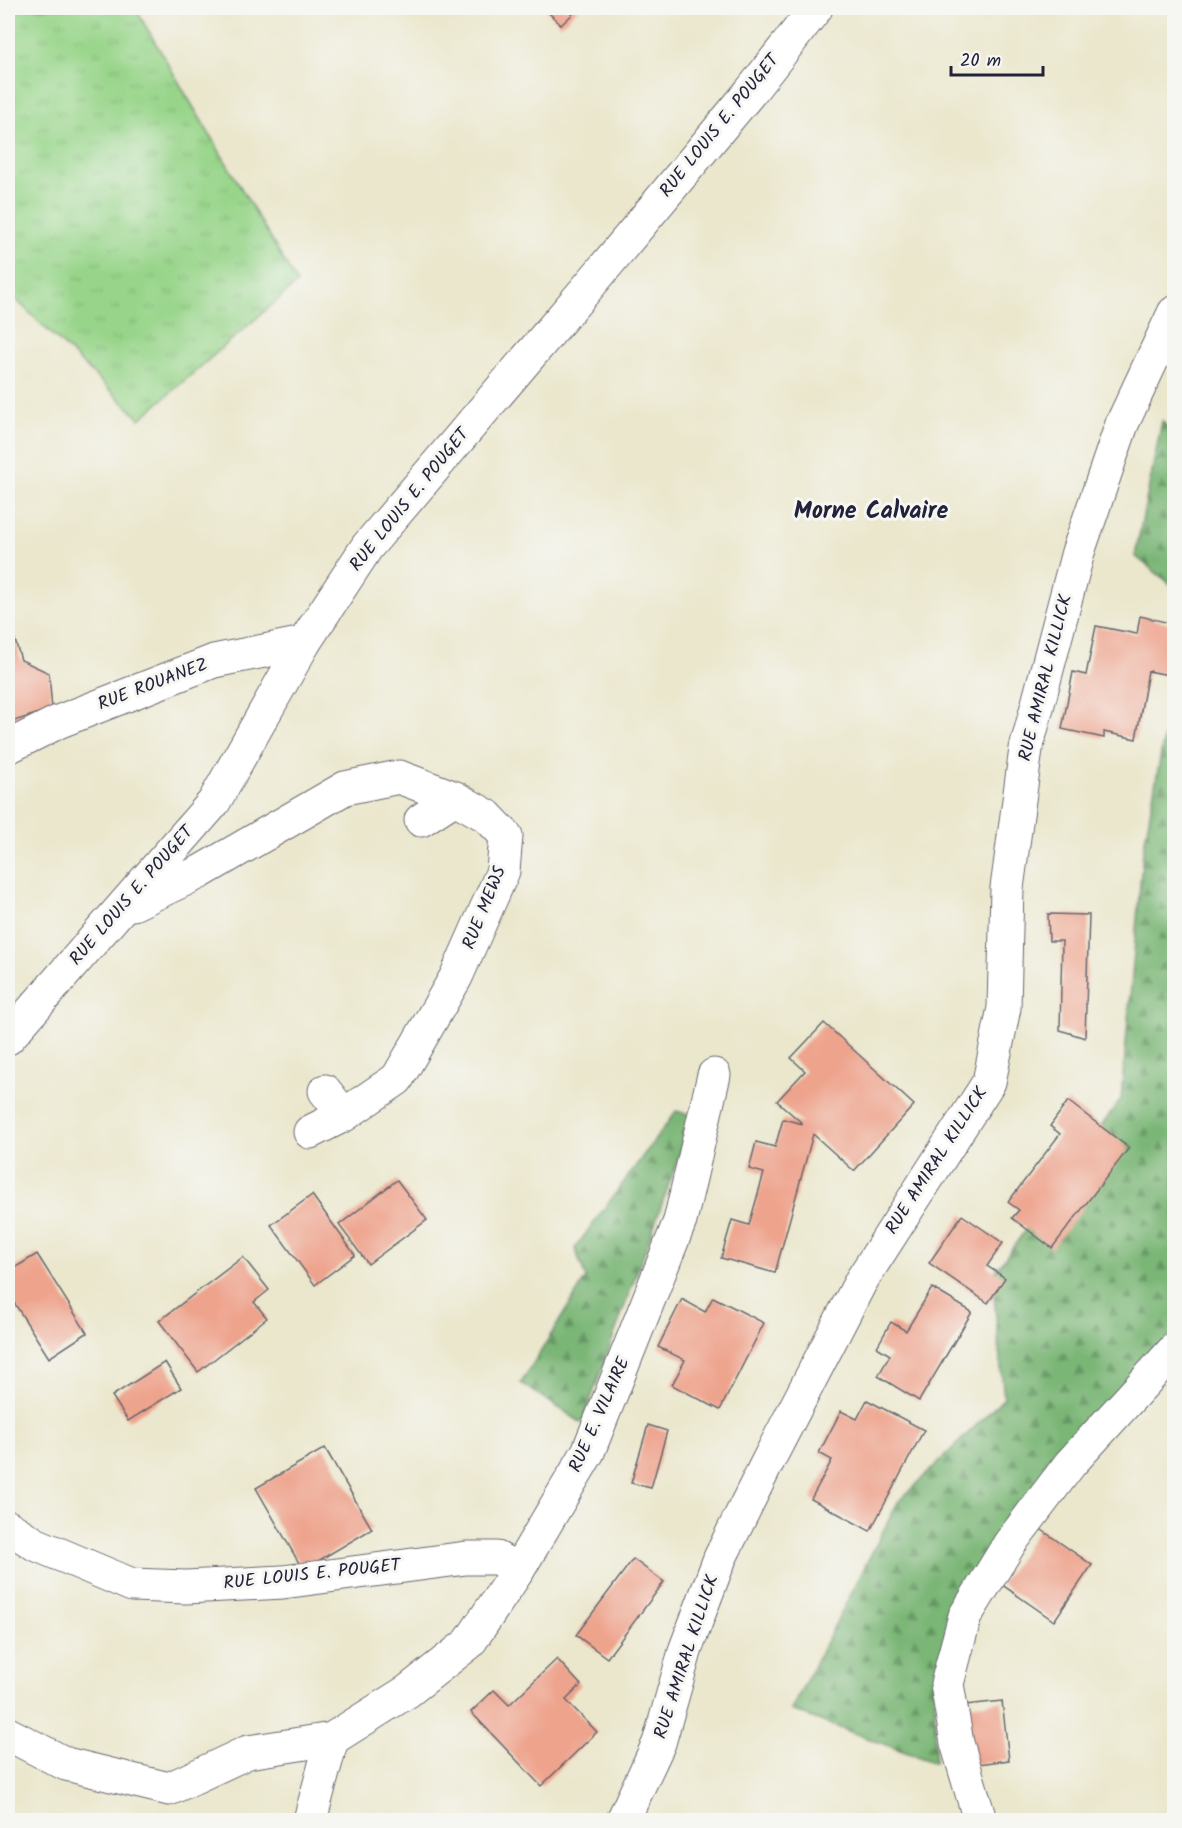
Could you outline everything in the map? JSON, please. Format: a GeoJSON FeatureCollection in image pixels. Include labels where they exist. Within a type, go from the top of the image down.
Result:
{"type":"FeatureCollection","features":[{"type":"Feature","properties":{"kind":"street","name":"RUE LOUIS E. POUGET"},"geometry":{"type":"LineString","coordinates":[[8,1038],[214,802],[304,643],[367,547],[669,190],[816,8]]}},
{"type":"Feature","properties":{"kind":"street","name":"RUE AMIRAL KILLICK"},"geometry":{"type":"LineString","coordinates":[[623,1821],[659,1743],[686,1648],[720,1558],[861,1281],[988,1082],[1004,1008],[1007,888],[1026,749],[1078,552],[1122,424],[1174,314]]}},
{"type":"Feature","properties":{"kind":"street","name":"RUE ROUANEZ"},"geometry":{"type":"LineString","coordinates":[[8,747],[58,722],[214,661],[304,643]]}},
{"type":"Feature","properties":{"kind":"street","name":"RUE MEWS"},"geometry":{"type":"LineString","coordinates":[[120,910],[200,872],[345,788],[399,777],[455,798],[487,816],[506,836],[503,871],[456,977],[398,1078],[335,1103],[310,1132]]}},
{"type":"Feature","properties":{"kind":"street"},"geometry":{"type":"LineString","coordinates":[[421,819],[455,798]]}},
{"type":"Feature","properties":{"kind":"street","name":"RUE E. VILAIRE"},"geometry":{"type":"LineString","coordinates":[[332,1739],[408,1691],[469,1643],[518,1570],[588,1452],[680,1221],[714,1075]]}},
{"type":"Feature","properties":{"kind":"street"},"geometry":{"type":"LineString","coordinates":[[980,1821],[957,1743],[947,1684],[965,1616],[1011,1543],[1070,1464],[1174,1350]]}},
{"type":"Feature","properties":{"kind":"street","name":"RUE LOUIS E. POUGET"},"geometry":{"type":"LineString","coordinates":[[8,1527],[34,1544],[132,1585],[186,1587],[283,1582],[466,1558],[497,1558],[518,1570]]}},
{"type":"Feature","properties":{"kind":"street"},"geometry":{"type":"LineString","coordinates":[[8,1734],[66,1764],[169,1789],[248,1752],[332,1739],[310,1821]]}},
{"type":"Feature","properties":{"kind":"green space"},"geometry":{"type":"Polygon","coordinates":[[[8,8],[135,8],[297,283],[140,419],[8,292],[8,8]]]}},
{"type":"Feature","properties":{"kind":"green space"},"geometry":{"type":"Polygon","coordinates":[[[1162,421],[1174,434],[1174,587],[1135,556],[1162,421]]]}},
{"type":"Feature","properties":{"kind":"green space"},"geometry":{"type":"Polygon","coordinates":[[[1174,683],[1174,1332],[1152,1354],[1003,1530],[935,1693],[935,1763],[791,1710],[898,1502],[1004,1398],[992,1276],[1121,1099],[1143,851],[1174,683]]]}},
{"type":"Feature","properties":{"kind":"green space"},"geometry":{"type":"Polygon","coordinates":[[[676,1111],[694,1116],[582,1423],[521,1383],[586,1278],[575,1248],[676,1111]]]}},
{"type":"Feature","properties":{"kind":"building"},"geometry":{"type":"Polygon","coordinates":[[[544,8],[579,8],[561,25],[544,8]]]}},
{"type":"Feature","properties":{"kind":"building"},"geometry":{"type":"Polygon","coordinates":[[[1140,616],[1174,624],[1174,642],[1169,675],[1148,671],[1136,739],[1104,732],[1104,738],[1062,729],[1073,672],[1086,675],[1096,626],[1137,634],[1140,616]]]}},
{"type":"Feature","properties":{"kind":"building"},"geometry":{"type":"Polygon","coordinates":[[[8,617],[21,660],[49,673],[52,709],[8,723],[8,617]]]}},
{"type":"Feature","properties":{"kind":"building"},"geometry":{"type":"Polygon","coordinates":[[[1048,914],[1089,915],[1085,1038],[1060,1030],[1062,941],[1049,941],[1048,914]]]}},
{"type":"Feature","properties":{"kind":"building"},"geometry":{"type":"Polygon","coordinates":[[[824,1023],[914,1105],[854,1171],[813,1134],[775,1273],[721,1258],[732,1220],[749,1225],[764,1173],[749,1169],[756,1142],[775,1147],[783,1119],[803,1124],[777,1101],[805,1071],[791,1058],[824,1023]]]}},
{"type":"Feature","properties":{"kind":"building"},"geometry":{"type":"Polygon","coordinates":[[[1068,1101],[1129,1148],[1052,1248],[1012,1218],[1019,1210],[1008,1202],[1060,1134],[1050,1126],[1068,1101]]]}},
{"type":"Feature","properties":{"kind":"building"},"geometry":{"type":"Polygon","coordinates":[[[397,1180],[427,1220],[368,1264],[339,1225],[397,1180]]]}},
{"type":"Feature","properties":{"kind":"building"},"geometry":{"type":"Polygon","coordinates":[[[312,1195],[355,1255],[315,1285],[271,1225],[312,1195]]]}},
{"type":"Feature","properties":{"kind":"building"},"geometry":{"type":"Polygon","coordinates":[[[962,1215],[1003,1243],[987,1266],[1005,1278],[988,1303],[929,1263],[962,1215]]]}},
{"type":"Feature","properties":{"kind":"building"},"geometry":{"type":"Polygon","coordinates":[[[37,1254],[87,1333],[49,1358],[8,1293],[8,1272],[37,1254]]]}},
{"type":"Feature","properties":{"kind":"building"},"geometry":{"type":"Polygon","coordinates":[[[243,1257],[269,1290],[254,1302],[267,1318],[198,1372],[159,1321],[243,1257]]]}},
{"type":"Feature","properties":{"kind":"building"},"geometry":{"type":"Polygon","coordinates":[[[932,1288],[972,1312],[919,1401],[878,1376],[890,1355],[877,1347],[891,1322],[906,1331],[932,1288]]]}},
{"type":"Feature","properties":{"kind":"building"},"geometry":{"type":"Polygon","coordinates":[[[713,1297],[764,1323],[720,1410],[672,1385],[685,1360],[658,1347],[682,1299],[705,1312],[713,1297]]]}},
{"type":"Feature","properties":{"kind":"building"},"geometry":{"type":"Polygon","coordinates":[[[165,1362],[181,1388],[128,1421],[112,1396],[165,1362]]]}},
{"type":"Feature","properties":{"kind":"building"},"geometry":{"type":"Polygon","coordinates":[[[867,1400],[924,1430],[870,1531],[811,1499],[832,1460],[819,1453],[841,1411],[857,1419],[867,1400]]]}},
{"type":"Feature","properties":{"kind":"building"},"geometry":{"type":"Polygon","coordinates":[[[648,1425],[667,1431],[651,1488],[631,1483],[648,1425]]]}},
{"type":"Feature","properties":{"kind":"building"},"geometry":{"type":"Polygon","coordinates":[[[325,1448],[372,1529],[303,1570],[256,1488],[325,1448]]]}},
{"type":"Feature","properties":{"kind":"building"},"geometry":{"type":"Polygon","coordinates":[[[1039,1528],[1092,1565],[1054,1621],[1001,1584],[1039,1528]]]}},
{"type":"Feature","properties":{"kind":"building"},"geometry":{"type":"Polygon","coordinates":[[[633,1559],[664,1582],[607,1658],[576,1635],[633,1559]]]}},
{"type":"Feature","properties":{"kind":"building"},"geometry":{"type":"Polygon","coordinates":[[[557,1659],[581,1685],[566,1700],[597,1732],[541,1786],[471,1712],[494,1690],[509,1705],[557,1659]]]}},
{"type":"Feature","properties":{"kind":"building"},"geometry":{"type":"Polygon","coordinates":[[[1002,1701],[1009,1760],[971,1765],[956,1706],[1002,1701]]]}},
{"type":"Feature","properties":{"kind":"district","name":"Morne Calvaire"},"geometry":{"type":"Point","coordinates":[871,511]}}]}
